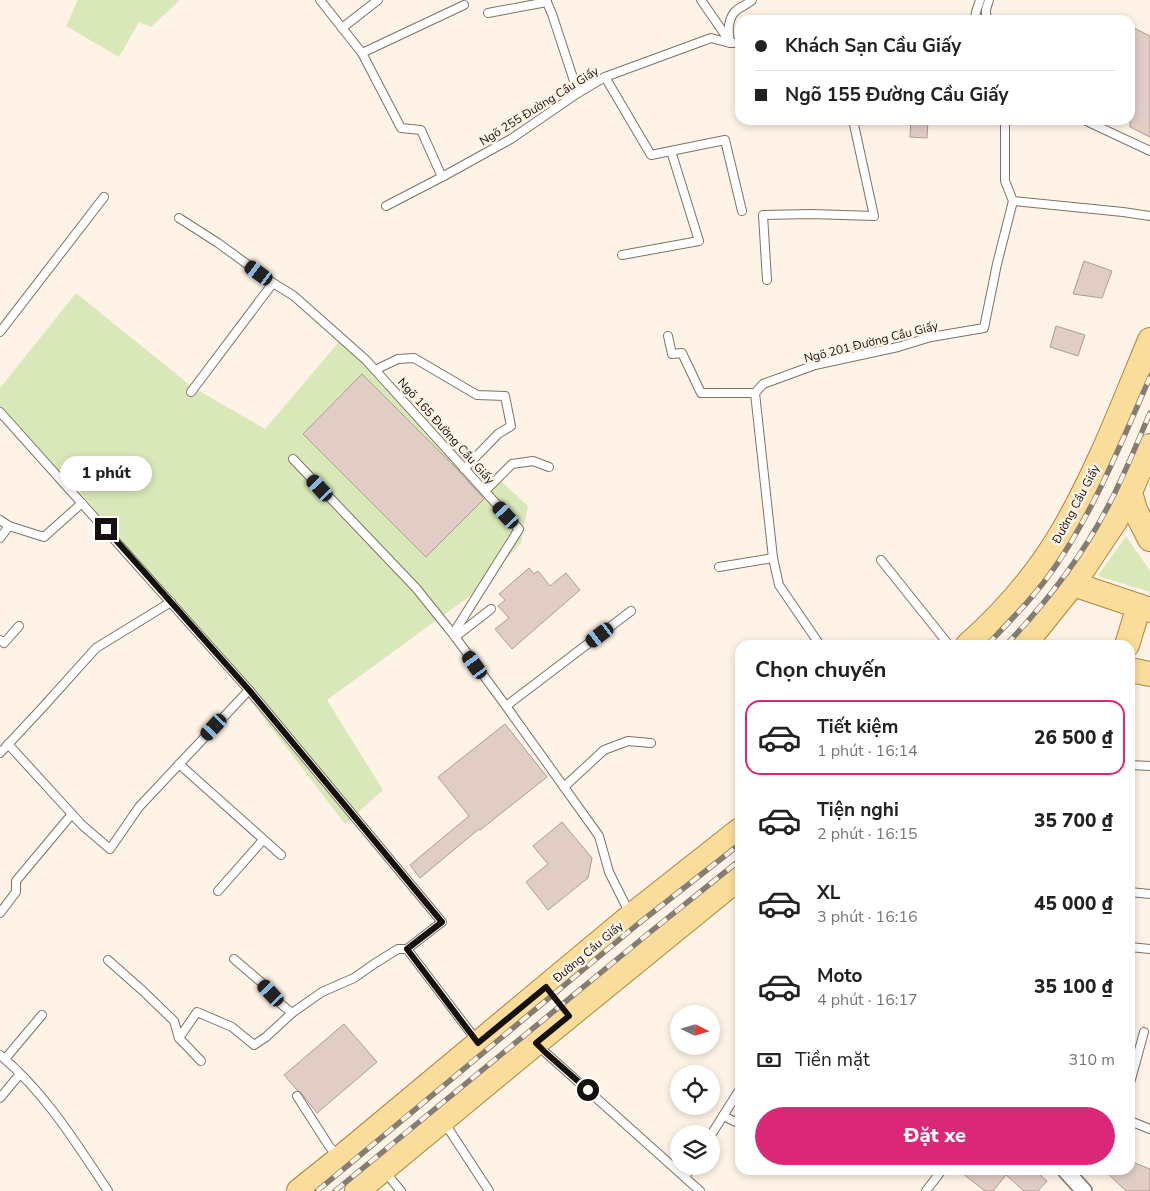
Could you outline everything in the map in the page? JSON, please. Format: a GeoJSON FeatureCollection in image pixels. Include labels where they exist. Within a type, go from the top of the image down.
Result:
{"type":"FeatureCollection","features":[{"type":"Feature","properties":{"kind":"main road","name":"Đường Cầu Giấy"},"geometry":{"type":"LineString","coordinates":[[974,640],[989,626],[1040,567],[1063,532],[1094,472],[1150,340]]}},
{"type":"Feature","properties":{"kind":"main road"},"geometry":{"type":"LineString","coordinates":[[1033,640],[1115,521],[1148,454]]}},
{"type":"Feature","properties":{"kind":"main road"},"geometry":{"type":"LineString","coordinates":[[1130,492],[1135,510],[1150,539]]}},
{"type":"Feature","properties":{"kind":"main road"},"geometry":{"type":"LineString","coordinates":[[1073,584],[1145,608],[1129,640]]}},
{"type":"Feature","properties":{"kind":"main road","name":"Đường Cầu Giấy"},"geometry":{"type":"LineString","coordinates":[[299,1191],[632,916],[735,834]]}},
{"type":"Feature","properties":{"kind":"main road"},"geometry":{"type":"LineString","coordinates":[[358,1191],[442,1120],[735,881]]}},
{"type":"Feature","properties":{"kind":"main road"},"geometry":{"type":"LineString","coordinates":[[546,987],[569,1016]]}},
{"type":"Feature","properties":{"kind":"street"},"geometry":{"type":"LineString","coordinates":[[1070,1175],[1084,1191]]}},
{"type":"Feature","properties":{"kind":"lane"},"geometry":{"type":"LineString","coordinates":[[320,0],[362,53],[401,128],[421,130],[442,177]]}},
{"type":"Feature","properties":{"kind":"lane"},"geometry":{"type":"LineString","coordinates":[[342,28],[378,0]]}},
{"type":"Feature","properties":{"kind":"lane"},"geometry":{"type":"LineString","coordinates":[[701,0],[730,43]]}},
{"type":"Feature","properties":{"kind":"lane"},"geometry":{"type":"LineString","coordinates":[[730,43],[728,32],[732,16],[737,10],[752,0]]}},
{"type":"Feature","properties":{"kind":"lane"},"geometry":{"type":"LineString","coordinates":[[976,15],[980,0]]}},
{"type":"Feature","properties":{"kind":"lane"},"geometry":{"type":"LineString","coordinates":[[986,15],[985,11],[989,0]]}},
{"type":"Feature","properties":{"kind":"lane"},"geometry":{"type":"LineString","coordinates":[[488,13],[546,1],[578,92]]}},
{"type":"Feature","properties":{"kind":"lane"},"geometry":{"type":"LineString","coordinates":[[362,53],[464,5]]}},
{"type":"Feature","properties":{"kind":"lane","name":"Ngõ 255 Đường Cầu Giấy"},"geometry":{"type":"LineString","coordinates":[[386,206],[511,139],[578,92],[605,77],[711,38],[735,43]]}},
{"type":"Feature","properties":{"kind":"lane"},"geometry":{"type":"LineString","coordinates":[[605,77],[651,155],[725,140],[742,211]]}},
{"type":"Feature","properties":{"kind":"lane"},"geometry":{"type":"LineString","coordinates":[[767,280],[763,215],[874,216],[853,125]]}},
{"type":"Feature","properties":{"kind":"lane"},"geometry":{"type":"LineString","coordinates":[[1005,125],[1005,182],[1013,201],[1150,216]]}},
{"type":"Feature","properties":{"kind":"lane"},"geometry":{"type":"LineString","coordinates":[[1095,125],[1150,151]]}},
{"type":"Feature","properties":{"kind":"lane"},"geometry":{"type":"LineString","coordinates":[[622,255],[700,241],[671,151]]}},
{"type":"Feature","properties":{"kind":"lane"},"geometry":{"type":"LineString","coordinates":[[0,332],[104,197]]}},
{"type":"Feature","properties":{"kind":"lane","name":"Ngõ 201 Đường Cầu Giấy"},"geometry":{"type":"LineString","coordinates":[[755,393],[763,384],[815,365],[931,338],[984,328],[997,264],[1013,201]]}},
{"type":"Feature","properties":{"kind":"lane","name":"Ngõ 165 Đường Cầu Giấy"},"geometry":{"type":"LineString","coordinates":[[178,218],[218,243],[294,296],[366,360],[520,529],[454,635]]}},
{"type":"Feature","properties":{"kind":"lane"},"geometry":{"type":"LineString","coordinates":[[191,392],[273,283]]}},
{"type":"Feature","properties":{"kind":"lane"},"geometry":{"type":"LineString","coordinates":[[668,336],[672,354],[682,353],[701,393],[755,393],[773,558],[780,585],[817,640]]}},
{"type":"Feature","properties":{"kind":"lane"},"geometry":{"type":"LineString","coordinates":[[375,370],[398,359],[414,358],[477,395],[505,396],[511,426],[498,434],[464,469]]}},
{"type":"Feature","properties":{"kind":"lane"},"geometry":{"type":"LineString","coordinates":[[0,412],[249,690],[442,922],[407,949],[398,949],[354,978],[322,992],[292,1013],[266,1037],[254,1045],[232,1027],[197,1012],[179,1038]]}},
{"type":"Feature","properties":{"kind":"lane"},"geometry":{"type":"LineString","coordinates":[[293,459],[416,588],[454,635],[599,836],[609,872],[632,916]]}},
{"type":"Feature","properties":{"kind":"lane"},"geometry":{"type":"LineString","coordinates":[[485,491],[512,464],[533,460],[549,467]]}},
{"type":"Feature","properties":{"kind":"lane"},"geometry":{"type":"LineString","coordinates":[[0,520],[9,526],[44,537],[82,503]]}},
{"type":"Feature","properties":{"kind":"lane"},"geometry":{"type":"LineString","coordinates":[[0,538],[9,526]]}},
{"type":"Feature","properties":{"kind":"lane"},"geometry":{"type":"LineString","coordinates":[[719,567],[773,558]]}},
{"type":"Feature","properties":{"kind":"lane"},"geometry":{"type":"LineString","coordinates":[[881,560],[945,640]]}},
{"type":"Feature","properties":{"kind":"lane"},"geometry":{"type":"LineString","coordinates":[[0,753],[96,648],[171,602]]}},
{"type":"Feature","properties":{"kind":"lane"},"geometry":{"type":"LineString","coordinates":[[454,635],[491,609]]}},
{"type":"Feature","properties":{"kind":"lane"},"geometry":{"type":"LineString","coordinates":[[506,706],[631,612]]}},
{"type":"Feature","properties":{"kind":"lane"},"geometry":{"type":"LineString","coordinates":[[0,640],[4,643],[20,626]]}},
{"type":"Feature","properties":{"kind":"lane"},"geometry":{"type":"LineString","coordinates":[[8,744],[82,825],[110,848],[140,807],[249,690]]}},
{"type":"Feature","properties":{"kind":"lane"},"geometry":{"type":"LineString","coordinates":[[564,787],[604,750],[628,741],[651,743]]}},
{"type":"Feature","properties":{"kind":"lane"},"geometry":{"type":"LineString","coordinates":[[179,764],[281,855]]}},
{"type":"Feature","properties":{"kind":"lane"},"geometry":{"type":"LineString","coordinates":[[1135,765],[1150,766]]}},
{"type":"Feature","properties":{"kind":"lane"},"geometry":{"type":"LineString","coordinates":[[0,913],[16,892],[16,881],[72,814]]}},
{"type":"Feature","properties":{"kind":"lane"},"geometry":{"type":"LineString","coordinates":[[218,891],[263,840]]}},
{"type":"Feature","properties":{"kind":"lane"},"geometry":{"type":"LineString","coordinates":[[1135,892],[1150,894]]}},
{"type":"Feature","properties":{"kind":"lane"},"geometry":{"type":"LineString","coordinates":[[1135,948],[1150,949]]}},
{"type":"Feature","properties":{"kind":"lane"},"geometry":{"type":"LineString","coordinates":[[407,949],[478,1043]]}},
{"type":"Feature","properties":{"kind":"lane"},"geometry":{"type":"LineString","coordinates":[[234,958],[292,1013]]}},
{"type":"Feature","properties":{"kind":"lane"},"geometry":{"type":"LineString","coordinates":[[108,960],[174,1021],[179,1038],[201,1061]]}},
{"type":"Feature","properties":{"kind":"lane"},"geometry":{"type":"LineString","coordinates":[[42,1015],[2,1057],[45,1101],[77,1144],[108,1191]]}},
{"type":"Feature","properties":{"kind":"lane"},"geometry":{"type":"LineString","coordinates":[[1135,1065],[1144,1032]]}},
{"type":"Feature","properties":{"kind":"lane"},"geometry":{"type":"LineString","coordinates":[[536,1043],[700,1191]]}},
{"type":"Feature","properties":{"kind":"lane"},"geometry":{"type":"LineString","coordinates":[[0,1098],[20,1074]]}},
{"type":"Feature","properties":{"kind":"lane"},"geometry":{"type":"LineString","coordinates":[[297,1096],[339,1158]]}},
{"type":"Feature","properties":{"kind":"lane"},"geometry":{"type":"LineString","coordinates":[[717,1125],[735,1097]]}},
{"type":"Feature","properties":{"kind":"lane"},"geometry":{"type":"LineString","coordinates":[[723,1116],[735,1122]]}},
{"type":"Feature","properties":{"kind":"lane"},"geometry":{"type":"LineString","coordinates":[[442,1120],[490,1191]]}},
{"type":"Feature","properties":{"kind":"lane"},"geometry":{"type":"LineString","coordinates":[[1135,1123],[1150,1129]]}},
{"type":"Feature","properties":{"kind":"lane"},"geometry":{"type":"LineString","coordinates":[[383,1170],[401,1191]]}},
{"type":"Feature","properties":{"kind":"lane"},"geometry":{"type":"LineString","coordinates":[[926,1191],[938,1175]]}},
{"type":"Feature","properties":{"kind":"green space"},"geometry":{"type":"Polygon","coordinates":[[[78,0],[180,0],[151,27],[139,22],[119,57],[66,26],[78,0]]]}},
{"type":"Feature","properties":{"kind":"green space"},"geometry":{"type":"Polygon","coordinates":[[[76,293],[191,386],[265,429],[343,337],[528,506],[521,543],[478,590],[327,700],[383,790],[345,824],[246,695],[77,488],[0,414],[0,388],[76,293]]]}},
{"type":"Feature","properties":{"kind":"green space"},"geometry":{"type":"Polygon","coordinates":[[[1126,536],[1150,571],[1150,592],[1098,576],[1126,536]]]}},
{"type":"Feature","properties":{"kind":"building"},"geometry":{"type":"Polygon","coordinates":[[[1135,28],[1150,36],[1150,137],[1130,127],[1130,125],[1135,125],[1135,28]]]}},
{"type":"Feature","properties":{"kind":"building"},"geometry":{"type":"Polygon","coordinates":[[[911,125],[928,125],[927,138],[910,137],[911,125]]]}},
{"type":"Feature","properties":{"kind":"building"},"geometry":{"type":"Polygon","coordinates":[[[1084,261],[1112,271],[1102,298],[1073,294],[1084,261]]]}},
{"type":"Feature","properties":{"kind":"building"},"geometry":{"type":"Polygon","coordinates":[[[1056,326],[1085,335],[1078,356],[1050,347],[1056,326]]]}},
{"type":"Feature","properties":{"kind":"building"},"geometry":{"type":"Polygon","coordinates":[[[362,374],[456,468],[484,499],[426,557],[303,434],[362,374]]]}},
{"type":"Feature","properties":{"kind":"building"},"geometry":{"type":"Polygon","coordinates":[[[529,568],[534,574],[538,571],[550,586],[566,573],[580,590],[512,649],[495,629],[509,618],[498,606],[505,600],[499,594],[529,568]]]}},
{"type":"Feature","properties":{"kind":"building"},"geometry":{"type":"Polygon","coordinates":[[[505,724],[547,777],[479,829],[420,878],[410,865],[469,816],[438,777],[505,724]]]}},
{"type":"Feature","properties":{"kind":"building"},"geometry":{"type":"Polygon","coordinates":[[[562,822],[592,858],[588,878],[548,910],[526,882],[548,864],[533,846],[562,822]]]}},
{"type":"Feature","properties":{"kind":"building"},"geometry":{"type":"Polygon","coordinates":[[[344,1024],[377,1062],[317,1113],[284,1075],[344,1024]]]}},
{"type":"Feature","properties":{"kind":"building"},"geometry":{"type":"Polygon","coordinates":[[[1135,1163],[1150,1169],[1150,1191],[1126,1191],[1109,1175],[1135,1175],[1135,1163]]]}},
{"type":"Feature","properties":{"kind":"building"},"geometry":{"type":"Polygon","coordinates":[[[964,1175],[1006,1175],[993,1191],[985,1191],[964,1175]]]}},
{"type":"Feature","properties":{"kind":"building"},"geometry":{"type":"Polygon","coordinates":[[[1006,1175],[1040,1175],[1047,1181],[1038,1191],[1024,1191],[1006,1175]]]}},
{"type":"Feature","properties":{"kind":"railway"},"geometry":{"type":"LineString","coordinates":[[992,640],[1041,586],[1071,542],[1108,473],[1150,377]]}},
{"type":"Feature","properties":{"kind":"railway"},"geometry":{"type":"LineString","coordinates":[[1011,640],[1047,598],[1085,546],[1118,486],[1150,413]]}},
{"type":"Feature","properties":{"kind":"railway"},"geometry":{"type":"LineString","coordinates":[[317,1191],[638,924],[735,848]]}},
{"type":"Feature","properties":{"kind":"railway"},"geometry":{"type":"LineString","coordinates":[[335,1191],[735,864]]}},
{"type":"Feature","properties":{"kind":"route"},"geometry":{"type":"LineString","coordinates":[[106,529],[249,690],[442,922],[407,949],[478,1043],[546,987],[569,1016],[536,1043],[588,1090]]}}]}
